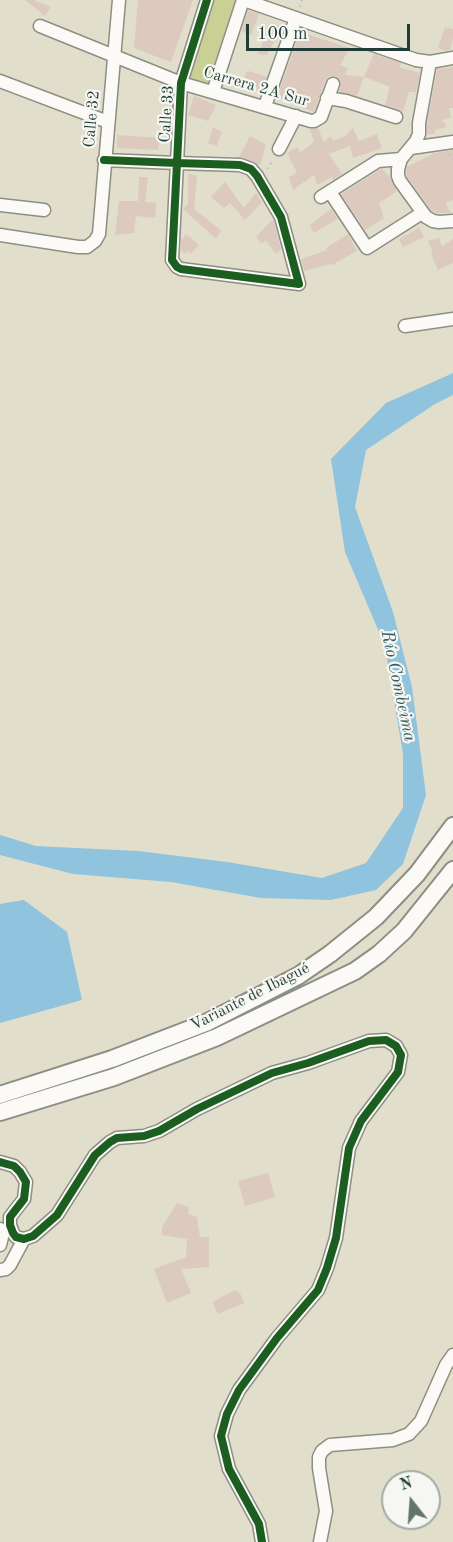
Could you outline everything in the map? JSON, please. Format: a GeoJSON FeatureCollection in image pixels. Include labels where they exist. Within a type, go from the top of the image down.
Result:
{"type":"FeatureCollection","features":[{"type":"Feature","properties":{"kind":"highway","name":"Variante de Ibagué"},"geometry":{"type":"LineString","coordinates":[[0,1095],[112,1059],[208,1022],[298,976],[376,917],[417,874],[453,827]]}},
{"type":"Feature","properties":{"kind":"highway","name":"Variante de Ibagué"},"geometry":{"type":"LineString","coordinates":[[0,1112],[114,1077],[217,1037],[355,971],[379,954],[404,931],[453,871]]}},
{"type":"Feature","properties":{"kind":"street","name":"Calle 32"},"geometry":{"type":"LineString","coordinates":[[0,235],[87,247],[95,241],[99,234],[119,0]]}},
{"type":"Feature","properties":{"kind":"street","name":"Calle 33"},"geometry":{"type":"LineString","coordinates":[[207,0],[182,83],[172,260],[177,267],[299,284],[281,217],[254,172]]}},
{"type":"Feature","properties":{"kind":"street"},"geometry":{"type":"LineString","coordinates":[[213,92],[243,0],[417,60],[430,62],[453,58]]}},
{"type":"Feature","properties":{"kind":"street"},"geometry":{"type":"LineString","coordinates":[[265,106],[296,18]]}},
{"type":"Feature","properties":{"kind":"street","name":"Carrera 2A Sur"},"geometry":{"type":"LineString","coordinates":[[40,26],[182,83],[314,121],[321,117],[327,98],[346,101],[396,117]]}},
{"type":"Feature","properties":{"kind":"street"},"geometry":{"type":"LineString","coordinates":[[430,62],[419,134],[401,159],[398,176],[424,215],[432,221],[453,220]]}},
{"type":"Feature","properties":{"kind":"street"},"geometry":{"type":"LineString","coordinates":[[0,81],[108,122]]}},
{"type":"Feature","properties":{"kind":"street"},"geometry":{"type":"LineString","coordinates":[[327,98],[333,84]]}},
{"type":"Feature","properties":{"kind":"street"},"geometry":{"type":"LineString","coordinates":[[279,149],[296,116]]}},
{"type":"Feature","properties":{"kind":"street"},"geometry":{"type":"LineString","coordinates":[[411,148],[453,142]]}},
{"type":"Feature","properties":{"kind":"street"},"geometry":{"type":"LineString","coordinates":[[401,159],[378,161],[325,195],[367,248],[424,215]]}},
{"type":"Feature","properties":{"kind":"street"},"geometry":{"type":"LineString","coordinates":[[104,160],[240,165],[254,172]]}},
{"type":"Feature","properties":{"kind":"street"},"geometry":{"type":"LineString","coordinates":[[0,205],[44,210]]}},
{"type":"Feature","properties":{"kind":"street"},"geometry":{"type":"LineString","coordinates":[[405,326],[453,319]]}},
{"type":"Feature","properties":{"kind":"street"},"geometry":{"type":"LineString","coordinates":[[0,1162],[14,1166],[26,1182],[24,1199],[10,1217],[13,1233],[16,1237],[24,1239],[33,1236],[57,1215],[95,1155],[117,1138],[144,1136],[159,1131],[256,1080],[369,1041],[386,1040],[396,1046],[401,1055],[398,1072],[361,1121],[349,1148],[336,1238],[318,1290],[277,1338],[239,1389],[227,1414],[221,1436],[229,1469],[259,1524],[262,1542]]}},
{"type":"Feature","properties":{"kind":"street"},"geometry":{"type":"LineString","coordinates":[[0,1229],[2,1237],[0,1245]]}},
{"type":"Feature","properties":{"kind":"street"},"geometry":{"type":"LineString","coordinates":[[0,1270],[10,1265],[24,1239]]}},
{"type":"Feature","properties":{"kind":"street"},"geometry":{"type":"LineString","coordinates":[[320,1542],[326,1511],[319,1468],[319,1457],[322,1451],[330,1445],[393,1440],[409,1434],[421,1421],[453,1354]]}},
{"type":"Feature","properties":{"kind":"path"},"geometry":{"type":"LineString","coordinates":[[254,172],[268,169],[279,149]]}},
{"type":"Feature","properties":{"kind":"green space"},"geometry":{"type":"Polygon","coordinates":[[[207,0],[243,0],[213,92],[182,83],[207,0]]]}},
{"type":"Feature","properties":{"kind":"water","name":"Río Combeima"},"geometry":{"type":"Polygon","coordinates":[[[453,373],[453,395],[435,404],[366,450],[355,507],[393,612],[412,687],[426,795],[403,864],[376,890],[331,900],[261,898],[171,882],[73,874],[0,855],[0,835],[36,846],[138,851],[227,862],[322,878],[366,863],[403,808],[403,754],[385,646],[345,552],[331,459],[386,403],[453,373]]]}},
{"type":"Feature","properties":{"kind":"water"},"geometry":{"type":"Polygon","coordinates":[[[24,900],[67,932],[82,1000],[0,1023],[0,904],[24,900]]]}},
{"type":"Feature","properties":{"kind":"building"},"geometry":{"type":"Polygon","coordinates":[[[25,0],[33,0],[51,7],[45,16],[25,0]]]}},
{"type":"Feature","properties":{"kind":"building"},"geometry":{"type":"Polygon","coordinates":[[[138,0],[193,0],[171,62],[134,48],[138,0]]]}},
{"type":"Feature","properties":{"kind":"building"},"geometry":{"type":"Polygon","coordinates":[[[248,10],[259,14],[251,35],[242,31],[248,10]]]}},
{"type":"Feature","properties":{"kind":"building"},"geometry":{"type":"Polygon","coordinates":[[[273,23],[282,27],[267,55],[257,54],[273,23]]]}},
{"type":"Feature","properties":{"kind":"building"},"geometry":{"type":"Polygon","coordinates":[[[445,27],[453,29],[450,50],[446,51],[438,48],[445,27]]]}},
{"type":"Feature","properties":{"kind":"building"},"geometry":{"type":"Polygon","coordinates":[[[300,32],[350,48],[340,65],[348,68],[345,75],[364,77],[357,96],[339,92],[341,82],[332,76],[325,81],[314,112],[277,97],[300,32]]]}},
{"type":"Feature","properties":{"kind":"building"},"geometry":{"type":"Polygon","coordinates":[[[374,54],[401,63],[399,67],[420,73],[416,92],[409,92],[403,112],[385,105],[390,87],[364,77],[374,54]]]}},
{"type":"Feature","properties":{"kind":"building"},"geometry":{"type":"Polygon","coordinates":[[[453,67],[453,108],[449,108],[451,118],[442,120],[447,127],[435,130],[435,134],[427,134],[437,69],[453,67]]]}},
{"type":"Feature","properties":{"kind":"building"},"geometry":{"type":"Polygon","coordinates":[[[246,71],[267,77],[261,91],[243,87],[246,71]]]}},
{"type":"Feature","properties":{"kind":"building"},"geometry":{"type":"Polygon","coordinates":[[[194,96],[216,105],[208,121],[188,115],[194,96]]]}},
{"type":"Feature","properties":{"kind":"building"},"geometry":{"type":"Polygon","coordinates":[[[213,127],[222,132],[217,146],[208,143],[213,127]]]}},
{"type":"Feature","properties":{"kind":"building"},"geometry":{"type":"Polygon","coordinates":[[[318,128],[324,143],[330,136],[333,141],[345,136],[353,128],[359,141],[377,134],[382,148],[353,158],[350,146],[329,154],[342,174],[333,180],[332,177],[317,185],[314,175],[293,190],[289,177],[297,173],[287,153],[298,147],[300,153],[314,142],[310,129],[318,128]]]}},
{"type":"Feature","properties":{"kind":"building"},"geometry":{"type":"Polygon","coordinates":[[[117,135],[160,138],[158,150],[117,148],[117,135]]]}},
{"type":"Feature","properties":{"kind":"building"},"geometry":{"type":"Polygon","coordinates":[[[250,136],[266,145],[260,165],[239,157],[250,136]]]}},
{"type":"Feature","properties":{"kind":"building"},"geometry":{"type":"Polygon","coordinates":[[[453,150],[453,200],[445,203],[451,213],[436,213],[432,211],[407,177],[406,170],[407,167],[434,153],[453,150]]]}},
{"type":"Feature","properties":{"kind":"building"},"geometry":{"type":"Polygon","coordinates":[[[381,169],[390,177],[397,191],[379,203],[384,218],[365,230],[341,194],[381,169]]]}},
{"type":"Feature","properties":{"kind":"building"},"geometry":{"type":"Polygon","coordinates":[[[188,173],[197,176],[194,209],[221,230],[216,239],[183,209],[188,204],[188,173]]]}},
{"type":"Feature","properties":{"kind":"building"},"geometry":{"type":"Polygon","coordinates":[[[139,177],[148,177],[145,202],[156,203],[155,218],[136,216],[134,233],[115,235],[119,201],[138,201],[139,177]]]}},
{"type":"Feature","properties":{"kind":"building"},"geometry":{"type":"Polygon","coordinates":[[[225,182],[244,208],[256,193],[262,202],[245,220],[230,203],[224,208],[211,197],[225,182]]]}},
{"type":"Feature","properties":{"kind":"building"},"geometry":{"type":"Polygon","coordinates":[[[331,209],[338,219],[314,233],[310,225],[331,209]]]}},
{"type":"Feature","properties":{"kind":"building"},"geometry":{"type":"Polygon","coordinates":[[[273,219],[281,249],[276,254],[266,241],[261,243],[256,237],[273,219]]]}},
{"type":"Feature","properties":{"kind":"building"},"geometry":{"type":"Polygon","coordinates":[[[419,228],[424,237],[403,247],[399,239],[419,228]]]}},
{"type":"Feature","properties":{"kind":"building"},"geometry":{"type":"Polygon","coordinates":[[[186,234],[199,245],[191,254],[188,251],[185,254],[181,250],[181,240],[186,234]]]}},
{"type":"Feature","properties":{"kind":"building"},"geometry":{"type":"Polygon","coordinates":[[[348,234],[357,251],[332,265],[304,271],[301,259],[327,250],[326,248],[348,234]]]}},
{"type":"Feature","properties":{"kind":"building"},"geometry":{"type":"Polygon","coordinates":[[[439,238],[442,246],[453,239],[453,263],[438,270],[428,241],[439,238]]]}},
{"type":"Feature","properties":{"kind":"building"},"geometry":{"type":"Polygon","coordinates":[[[268,1173],[275,1197],[245,1206],[238,1181],[268,1173]]]}},
{"type":"Feature","properties":{"kind":"building"},"geometry":{"type":"Polygon","coordinates":[[[177,1203],[188,1207],[189,1214],[197,1217],[200,1237],[209,1237],[209,1267],[181,1269],[191,1293],[167,1303],[154,1269],[186,1257],[187,1239],[162,1235],[162,1227],[177,1203]]]}},
{"type":"Feature","properties":{"kind":"building"},"geometry":{"type":"Polygon","coordinates":[[[235,1290],[240,1293],[244,1303],[218,1314],[212,1302],[235,1290]]]}},
{"type":"Feature","properties":{"kind":"cycle path"},"geometry":{"type":"LineString","coordinates":[[104,160],[177,163],[240,165],[251,169],[281,217],[299,284],[181,269],[172,260],[177,163],[181,83],[207,0]]}},
{"type":"Feature","properties":{"kind":"cycle path"},"geometry":{"type":"LineString","coordinates":[[0,1162],[14,1166],[26,1182],[24,1199],[10,1217],[13,1233],[16,1237],[24,1239],[33,1236],[57,1215],[95,1155],[117,1138],[144,1136],[159,1131],[197,1109],[272,1073],[369,1041],[386,1040],[396,1046],[401,1055],[398,1072],[361,1121],[349,1148],[336,1238],[318,1290],[277,1338],[239,1390],[227,1414],[221,1436],[229,1469],[259,1524],[262,1542]]}}]}
